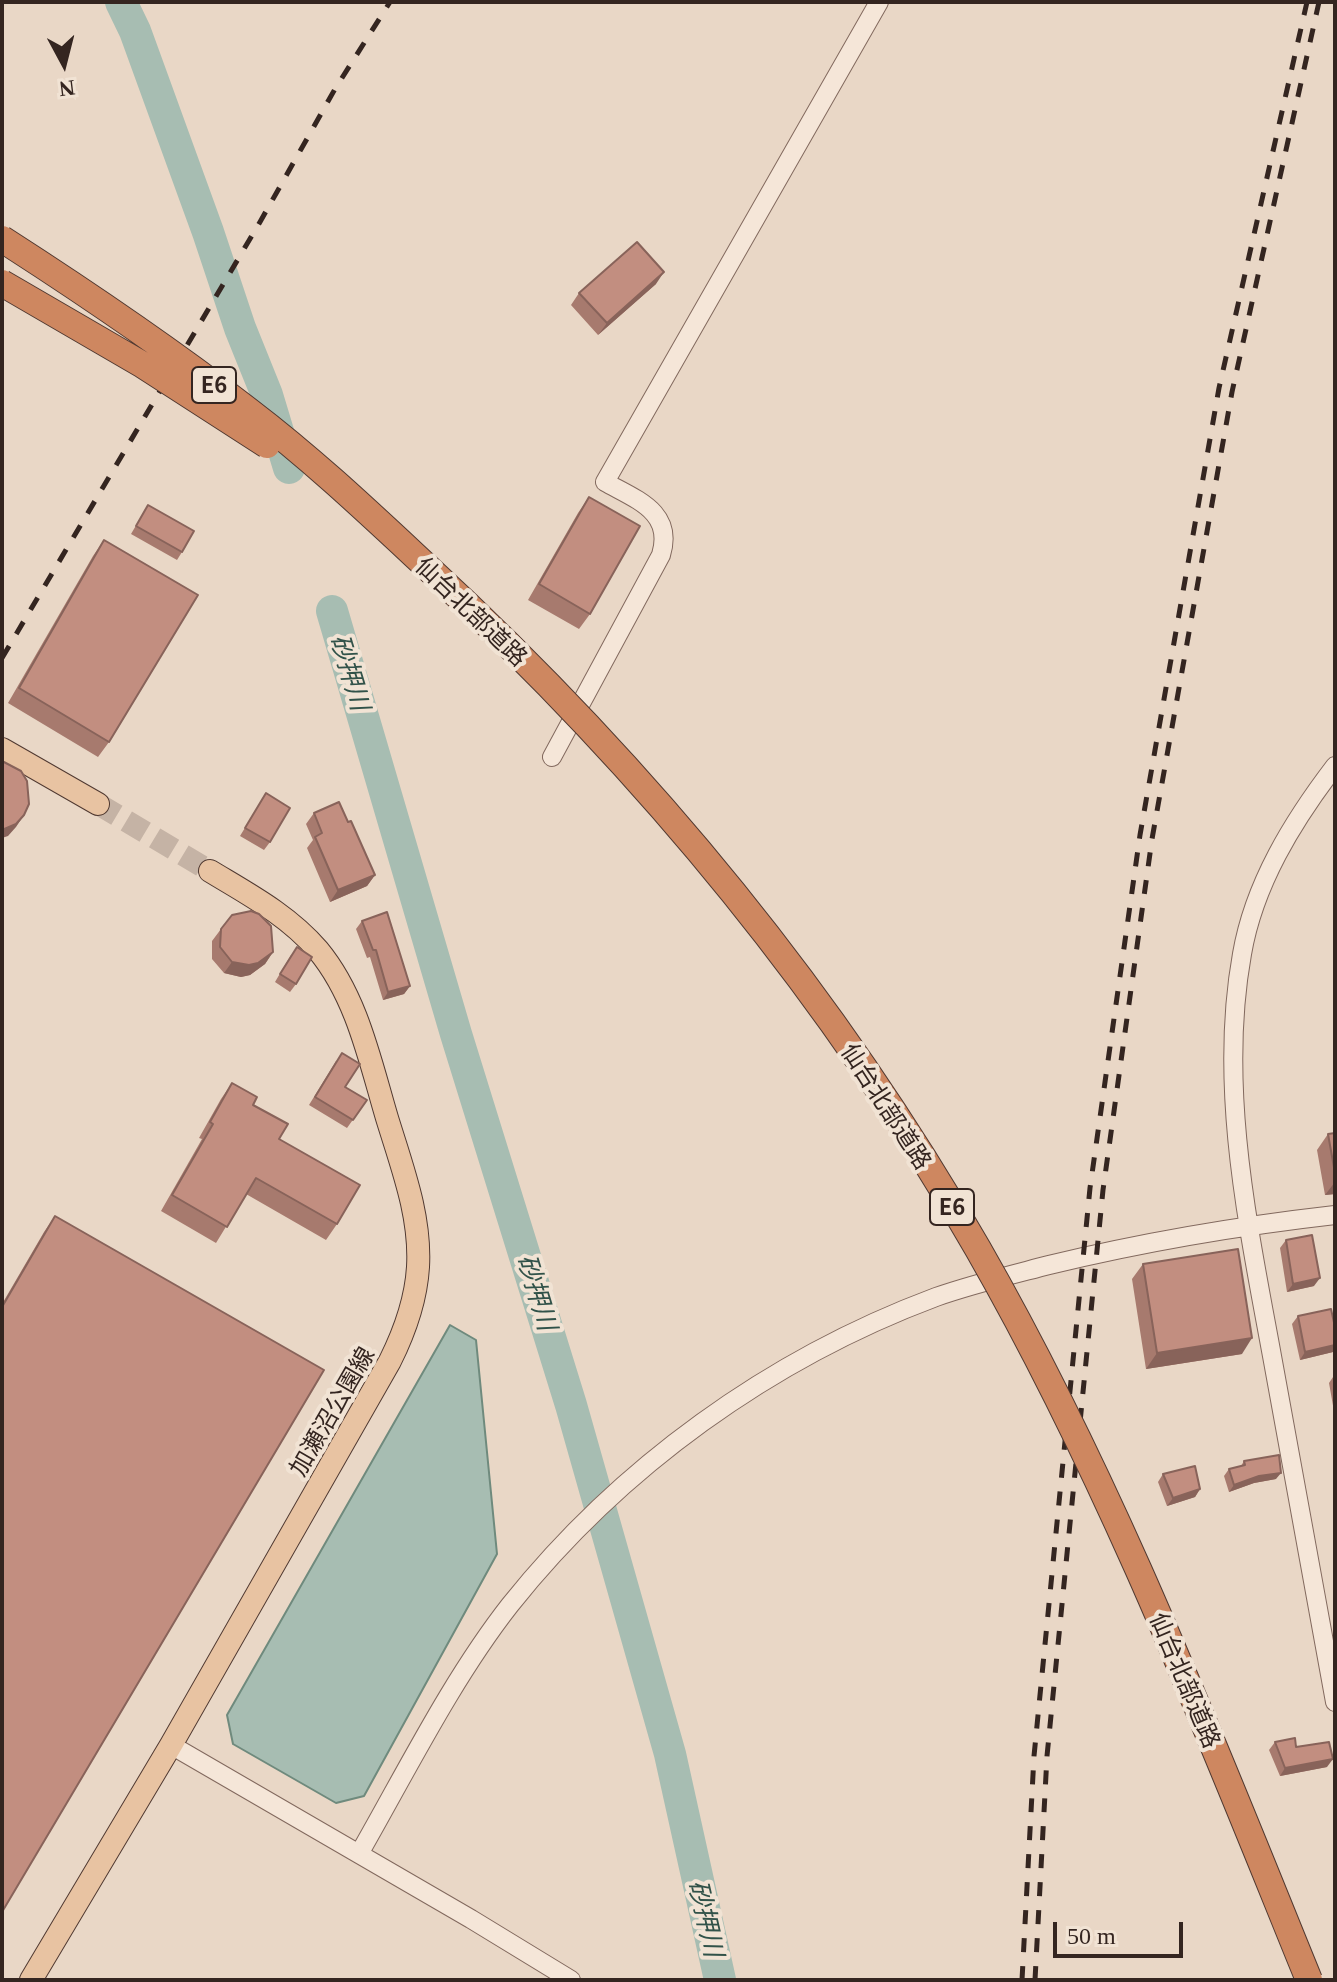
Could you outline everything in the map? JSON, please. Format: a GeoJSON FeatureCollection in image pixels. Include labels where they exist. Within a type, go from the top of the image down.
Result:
{"type":"FeatureCollection","features":[{"type":"Feature","properties":{"kind":"highway","name":"仙台北部道路"},"geometry":{"type":"LineString","coordinates":[[2,239],[73,285],[248,410],[355,499],[543,679],[608,746],[667,812],[784,957],[876,1085],[978,1248],[1109,1503],[1177,1655],[1309,1980]]}},
{"type":"Feature","properties":{"kind":"highway","name":"仙台北部道路"},"geometry":{"type":"LineString","coordinates":[[2,283],[143,365],[301,467],[411,552]]}},
{"type":"Feature","properties":{"kind":"main road"},"geometry":{"type":"LineString","coordinates":[[2,749],[98,804]]}},
{"type":"Feature","properties":{"kind":"main road","name":"加瀬沼公園線"},"geometry":{"type":"LineString","coordinates":[[31,1980],[171,1745],[390,1361],[406,1328],[418,1269],[413,1206],[363,1037],[341,983],[319,951],[288,919],[210,871]]}},
{"type":"Feature","properties":{"kind":"street"},"geometry":{"type":"LineString","coordinates":[[552,757],[661,555],[666,539],[663,523],[649,508],[605,482],[879,2]]}},
{"type":"Feature","properties":{"kind":"street"},"geometry":{"type":"LineString","coordinates":[[1335,766],[1310,799],[1258,894],[1242,952],[1233,1019],[1233,1088],[1248,1225],[1335,1702]]}},
{"type":"Feature","properties":{"kind":"street"},"geometry":{"type":"LineString","coordinates":[[359,1854],[468,1664],[508,1608],[573,1532],[648,1464],[710,1417],[772,1376],[855,1331],[935,1297],[1169,1237],[1335,1215]]}},
{"type":"Feature","properties":{"kind":"street"},"geometry":{"type":"LineString","coordinates":[[171,1745],[571,1980]]}},
{"type":"Feature","properties":{"kind":"shaded area"},"geometry":{"type":"Polygon","coordinates":[[[450,1325],[476,1340],[497,1554],[364,1796],[336,1803],[233,1744],[227,1715],[450,1325]]]}},
{"type":"Feature","properties":{"kind":"building"},"geometry":{"type":"Polygon","coordinates":[[[637,242],[664,272],[607,323],[579,293],[637,242]]]}},
{"type":"Feature","properties":{"kind":"building"},"geometry":{"type":"Polygon","coordinates":[[[589,497],[640,526],[590,614],[539,584],[589,497]]]}},
{"type":"Feature","properties":{"kind":"building"},"geometry":{"type":"Polygon","coordinates":[[[148,505],[194,531],[182,552],[136,526],[148,505]]]}},
{"type":"Feature","properties":{"kind":"building"},"geometry":{"type":"Polygon","coordinates":[[[104,540],[198,595],[109,742],[19,688],[104,540]]]}},
{"type":"Feature","properties":{"kind":"building"},"geometry":{"type":"Polygon","coordinates":[[[2,761],[21,771],[27,781],[29,804],[16,824],[2,830],[2,761]]]}},
{"type":"Feature","properties":{"kind":"building"},"geometry":{"type":"Polygon","coordinates":[[[266,793],[290,808],[270,842],[245,828],[266,793]]]}},
{"type":"Feature","properties":{"kind":"building"},"geometry":{"type":"Polygon","coordinates":[[[339,802],[375,875],[338,890],[315,837],[322,833],[314,813],[339,802]]]}},
{"type":"Feature","properties":{"kind":"building"},"geometry":{"type":"Polygon","coordinates":[[[251,911],[271,926],[273,952],[258,963],[232,962],[220,947],[221,929],[232,915],[251,911]]]}},
{"type":"Feature","properties":{"kind":"building"},"geometry":{"type":"Polygon","coordinates":[[[387,912],[410,986],[388,992],[376,950],[373,950],[362,921],[387,912]]]}},
{"type":"Feature","properties":{"kind":"building"},"geometry":{"type":"Polygon","coordinates":[[[297,947],[312,957],[296,984],[280,974],[297,947]]]}},
{"type":"Feature","properties":{"kind":"building"},"geometry":{"type":"Polygon","coordinates":[[[342,1053],[360,1064],[345,1087],[367,1100],[353,1120],[315,1097],[342,1053]]]}},
{"type":"Feature","properties":{"kind":"building"},"geometry":{"type":"Polygon","coordinates":[[[232,1083],[257,1097],[253,1105],[288,1124],[279,1139],[360,1185],[337,1224],[256,1178],[227,1227],[172,1195],[213,1124],[210,1122],[232,1083]]]}},
{"type":"Feature","properties":{"kind":"building"},"geometry":{"type":"Polygon","coordinates":[[[1335,1133],[1335,1173],[1328,1134],[1335,1133]]]}},
{"type":"Feature","properties":{"kind":"building"},"geometry":{"type":"Polygon","coordinates":[[[55,1216],[324,1370],[2,1912],[2,1307],[55,1216]]]}},
{"type":"Feature","properties":{"kind":"building"},"geometry":{"type":"Polygon","coordinates":[[[1312,1235],[1320,1278],[1293,1284],[1286,1240],[1312,1235]]]}},
{"type":"Feature","properties":{"kind":"building"},"geometry":{"type":"Polygon","coordinates":[[[1238,1249],[1252,1338],[1157,1353],[1143,1264],[1238,1249]]]}},
{"type":"Feature","properties":{"kind":"building"},"geometry":{"type":"Polygon","coordinates":[[[1331,1309],[1335,1345],[1305,1352],[1298,1316],[1331,1309]]]}},
{"type":"Feature","properties":{"kind":"building"},"geometry":{"type":"Polygon","coordinates":[[[1279,1455],[1281,1473],[1259,1476],[1234,1485],[1229,1469],[1245,1465],[1244,1461],[1279,1455]]]}},
{"type":"Feature","properties":{"kind":"building"},"geometry":{"type":"Polygon","coordinates":[[[1195,1466],[1200,1489],[1173,1498],[1163,1474],[1195,1466]]]}},
{"type":"Feature","properties":{"kind":"building"},"geometry":{"type":"Polygon","coordinates":[[[1295,1738],[1296,1747],[1329,1742],[1333,1759],[1285,1768],[1275,1742],[1295,1738]]]}},
{"type":"Feature","properties":{"kind":"waterway","name":"砂押川"},"geometry":{"type":"LineString","coordinates":[[121,2],[135,31],[240,328],[267,395],[289,468]]}},
{"type":"Feature","properties":{"kind":"waterway","name":"砂押川"},"geometry":{"type":"LineString","coordinates":[[332,611],[456,1034],[571,1405],[670,1754],[720,1980]]}},
{"type":"Feature","properties":{"kind":"tunnel"},"geometry":{"type":"LineString","coordinates":[[98,804],[210,871]]}},
{"type":"Feature","properties":{"kind":"railway"},"geometry":{"type":"LineString","coordinates":[[2,658],[260,222],[335,89],[390,2]]}},
{"type":"Feature","properties":{"kind":"railway"},"geometry":{"type":"LineString","coordinates":[[1022,1980],[1034,1756],[1090,1188],[1140,835],[1219,388],[1307,2]]}},
{"type":"Feature","properties":{"kind":"railway"},"geometry":{"type":"LineString","coordinates":[[1035,1980],[1047,1756],[1103,1190],[1152,839],[1232,392],[1319,2]]}}]}
